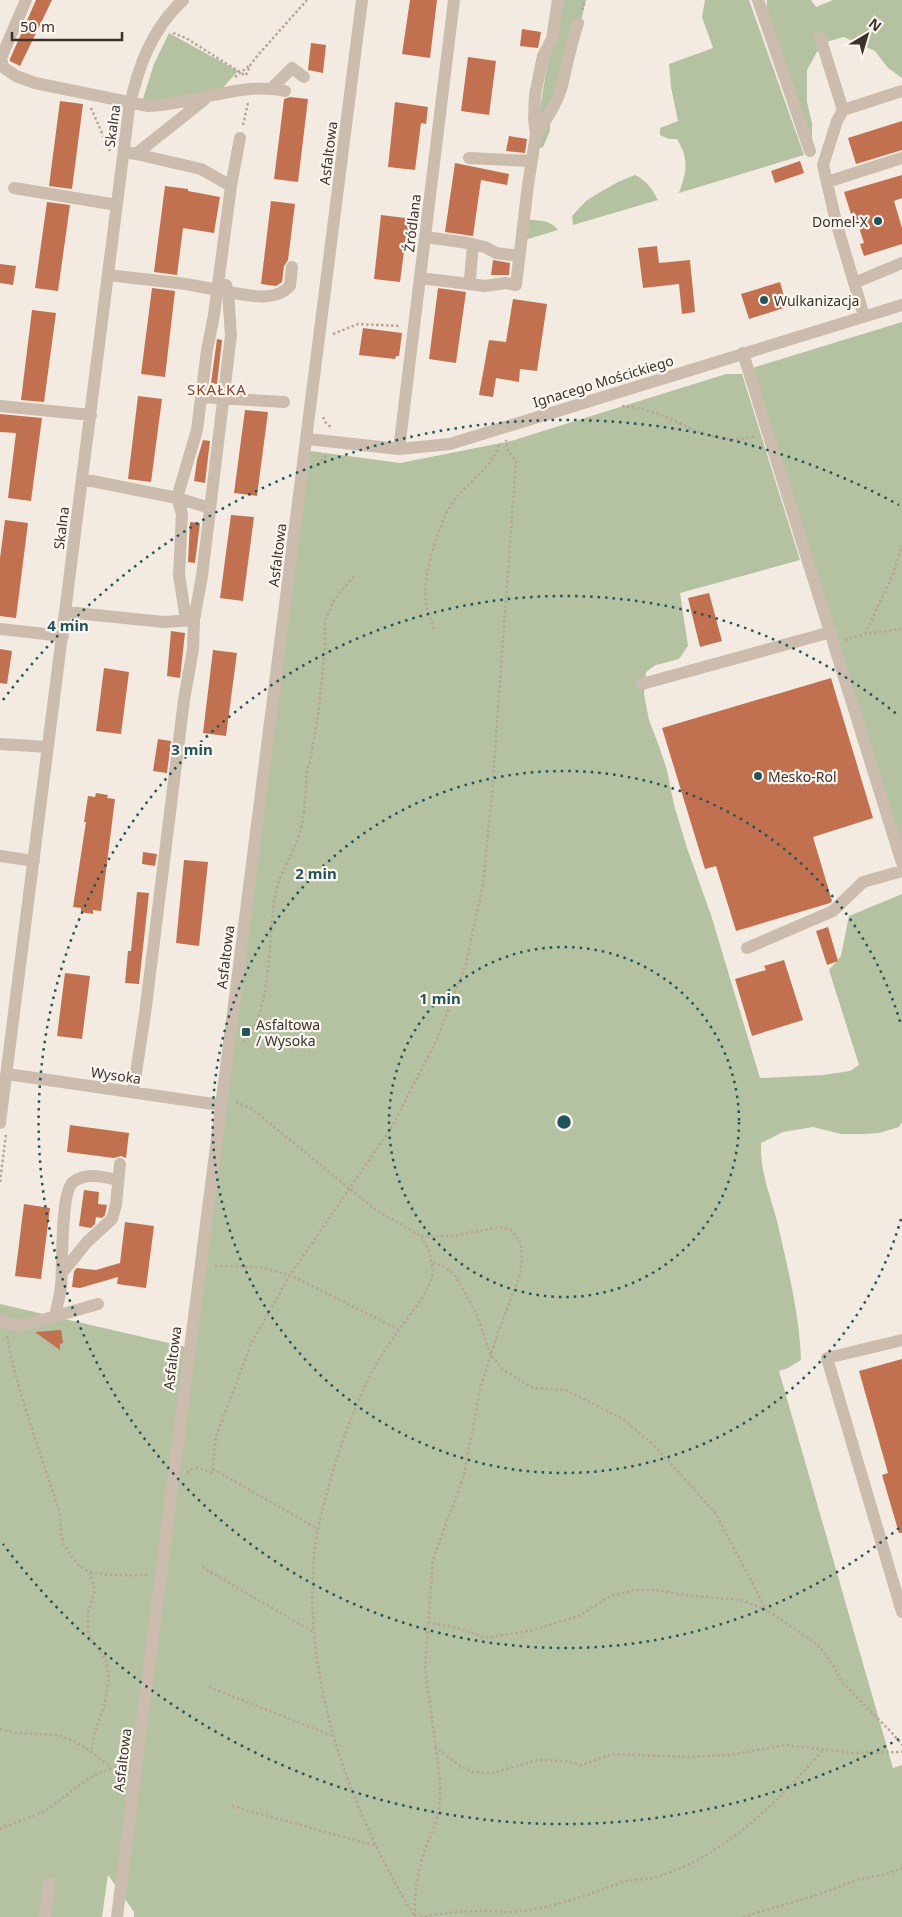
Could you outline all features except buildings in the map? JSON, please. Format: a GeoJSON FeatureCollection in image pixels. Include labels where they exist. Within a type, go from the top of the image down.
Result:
{"type":"FeatureCollection","features":[{"type":"Feature","properties":{"kind":"street"},"geometry":{"type":"LineString","coordinates":[[26,0],[4,38],[1,58],[3,67],[16,76],[35,83],[148,106],[168,105],[235,91],[272,88],[286,91]]}},
{"type":"Feature","properties":{"kind":"street","name":"Skalna"},"geometry":{"type":"LineString","coordinates":[[4,1124],[4,1080],[34,861],[117,205],[128,156],[134,82],[150,42],[159,27],[183,0]]}},
{"type":"Feature","properties":{"kind":"street","name":"Asfaltowa"},"geometry":{"type":"LineString","coordinates":[[117,1917],[220,1105],[308,439],[362,0]]}},
{"type":"Feature","properties":{"kind":"street","name":"Źródlana"},"geometry":{"type":"LineString","coordinates":[[399,449],[454,0]]}},
{"type":"Feature","properties":{"kind":"street"},"geometry":{"type":"LineString","coordinates":[[420,278],[485,286],[505,283],[516,285],[536,134],[534,120],[535,94],[544,56],[552,39],[553,19],[558,0]]}},
{"type":"Feature","properties":{"kind":"street"},"geometry":{"type":"LineString","coordinates":[[758,0],[810,152]]}},
{"type":"Feature","properties":{"kind":"street"},"geometry":{"type":"LineString","coordinates":[[536,134],[549,116],[562,87],[567,60],[578,23]]}},
{"type":"Feature","properties":{"kind":"street"},"geometry":{"type":"LineString","coordinates":[[820,37],[843,110]]}},
{"type":"Feature","properties":{"kind":"street"},"geometry":{"type":"LineString","coordinates":[[272,88],[292,68],[304,77]]}},
{"type":"Feature","properties":{"kind":"street"},"geometry":{"type":"LineString","coordinates":[[864,316],[836,222],[823,165],[837,121],[843,110],[902,91]]}},
{"type":"Feature","properties":{"kind":"street"},"geometry":{"type":"LineString","coordinates":[[128,156],[208,97]]}},
{"type":"Feature","properties":{"kind":"street"},"geometry":{"type":"LineString","coordinates":[[190,620],[210,508],[231,335],[223,291],[221,265],[231,186],[240,138]]}},
{"type":"Feature","properties":{"kind":"street"},"geometry":{"type":"LineString","coordinates":[[128,156],[201,169],[231,186]]}},
{"type":"Feature","properties":{"kind":"street"},"geometry":{"type":"LineString","coordinates":[[469,158],[531,161]]}},
{"type":"Feature","properties":{"kind":"street"},"geometry":{"type":"LineString","coordinates":[[827,182],[902,158]]}},
{"type":"Feature","properties":{"kind":"street"},"geometry":{"type":"LineString","coordinates":[[14,188],[117,205]]}},
{"type":"Feature","properties":{"kind":"street"},"geometry":{"type":"LineString","coordinates":[[425,237],[473,244],[496,253],[519,256]]}},
{"type":"Feature","properties":{"kind":"street"},"geometry":{"type":"LineString","coordinates":[[470,279],[473,244]]}},
{"type":"Feature","properties":{"kind":"street"},"geometry":{"type":"LineString","coordinates":[[854,283],[902,263]]}},
{"type":"Feature","properties":{"kind":"street"},"geometry":{"type":"LineString","coordinates":[[108,275],[186,284],[253,296],[280,295],[290,286],[292,266]]}},
{"type":"Feature","properties":{"kind":"street"},"geometry":{"type":"LineString","coordinates":[[134,1092],[184,700],[193,648],[190,620],[179,576],[182,514],[177,498],[197,430],[206,350],[223,291]]}},
{"type":"Feature","properties":{"kind":"street","name":"Ignacego Mościckiego"},"geometry":{"type":"LineString","coordinates":[[308,439],[399,449],[450,444],[902,305]]}},
{"type":"Feature","properties":{"kind":"street"},"geometry":{"type":"LineString","coordinates":[[743,353],[902,863]]}},
{"type":"Feature","properties":{"kind":"street"},"geometry":{"type":"LineString","coordinates":[[201,397],[284,402]]}},
{"type":"Feature","properties":{"kind":"street"},"geometry":{"type":"LineString","coordinates":[[0,406],[90,415]]}},
{"type":"Feature","properties":{"kind":"street"},"geometry":{"type":"LineString","coordinates":[[82,479],[177,498],[210,508]]}},
{"type":"Feature","properties":{"kind":"street"},"geometry":{"type":"LineString","coordinates":[[66,612],[156,621],[190,620]]}},
{"type":"Feature","properties":{"kind":"street"},"geometry":{"type":"LineString","coordinates":[[0,630],[63,636]]}},
{"type":"Feature","properties":{"kind":"street"},"geometry":{"type":"LineString","coordinates":[[642,684],[832,637]]}},
{"type":"Feature","properties":{"kind":"street"},"geometry":{"type":"LineString","coordinates":[[0,744],[48,747]]}},
{"type":"Feature","properties":{"kind":"street"},"geometry":{"type":"LineString","coordinates":[[0,856],[34,861]]}},
{"type":"Feature","properties":{"kind":"street"},"geometry":{"type":"LineString","coordinates":[[747,948],[834,911],[864,882],[902,871]]}},
{"type":"Feature","properties":{"kind":"street","name":"Wysoka"},"geometry":{"type":"LineString","coordinates":[[4,1080],[134,1092],[220,1105]]}},
{"type":"Feature","properties":{"kind":"street"},"geometry":{"type":"LineString","coordinates":[[62,1273],[89,1240],[112,1219],[116,1205],[120,1164]]}},
{"type":"Feature","properties":{"kind":"street"},"geometry":{"type":"LineString","coordinates":[[55,1316],[61,1286],[66,1198],[72,1183],[95,1175],[118,1180]]}},
{"type":"Feature","properties":{"kind":"street"},"geometry":{"type":"LineString","coordinates":[[63,1238],[89,1240]]}},
{"type":"Feature","properties":{"kind":"street"},"geometry":{"type":"LineString","coordinates":[[2,1322],[17,1326],[28,1324],[98,1304]]}},
{"type":"Feature","properties":{"kind":"street"},"geometry":{"type":"LineString","coordinates":[[902,1340],[827,1358],[902,1612]]}},
{"type":"Feature","properties":{"kind":"street"},"geometry":{"type":"LineString","coordinates":[[45,1917],[49,1884]]}},
{"type":"Feature","properties":{"kind":"path"},"geometry":{"type":"LineString","coordinates":[[251,64],[307,0]]}},
{"type":"Feature","properties":{"kind":"path"},"geometry":{"type":"LineString","coordinates":[[169,30],[186,38],[254,81],[240,138]]}},
{"type":"Feature","properties":{"kind":"path"},"geometry":{"type":"LineString","coordinates":[[92,94],[90,106],[114,158],[128,156]]}},
{"type":"Feature","properties":{"kind":"path"},"geometry":{"type":"LineString","coordinates":[[335,334],[358,324],[414,327]]}},
{"type":"Feature","properties":{"kind":"path"},"geometry":{"type":"LineString","coordinates":[[626,402],[616,404],[649,411],[696,432],[721,439],[735,440],[768,432]]}},
{"type":"Feature","properties":{"kind":"path"},"geometry":{"type":"LineString","coordinates":[[188,1465],[186,1474],[191,1468],[196,1467],[212,1473],[216,1437],[251,1344],[290,1275],[392,1127],[436,1041],[466,964],[483,884],[492,793],[516,461],[507,449],[505,437],[498,439]]}},
{"type":"Feature","properties":{"kind":"path"},"geometry":{"type":"LineString","coordinates":[[434,629],[425,598],[432,554],[442,520],[458,495],[492,461],[502,438]]}},
{"type":"Feature","properties":{"kind":"path"},"geometry":{"type":"LineString","coordinates":[[317,470],[324,456],[333,453]]}},
{"type":"Feature","properties":{"kind":"path"},"geometry":{"type":"LineString","coordinates":[[865,634],[893,574],[902,546]]}},
{"type":"Feature","properties":{"kind":"path"},"geometry":{"type":"LineString","coordinates":[[243,1034],[242,1043],[251,1033],[258,1020],[264,990],[272,909],[276,888],[295,846],[302,825],[307,769],[318,716],[325,651],[325,621],[334,600],[355,575]]}},
{"type":"Feature","properties":{"kind":"path"},"geometry":{"type":"LineString","coordinates":[[832,637],[902,629]]}},
{"type":"Feature","properties":{"kind":"path"},"geometry":{"type":"LineString","coordinates":[[233,1110],[234,1102],[252,1109],[376,1210],[421,1236],[453,1236],[499,1227],[511,1230],[521,1244],[520,1275],[491,1355],[476,1410],[463,1478],[433,1559],[425,1668],[439,1771],[439,1809],[417,1876],[415,1917]]}},
{"type":"Feature","properties":{"kind":"path"},"geometry":{"type":"LineString","coordinates":[[0,1182],[4,1124]]}},
{"type":"Feature","properties":{"kind":"path"},"geometry":{"type":"LineString","coordinates":[[415,1917],[393,1881],[376,1846],[333,1736],[318,1667],[313,1632],[314,1559],[318,1529],[333,1468],[348,1424],[369,1377],[416,1307],[432,1278],[433,1263],[421,1236]]}},
{"type":"Feature","properties":{"kind":"path"},"geometry":{"type":"LineString","coordinates":[[214,1258],[213,1266],[259,1267],[290,1275],[400,1330]]}},
{"type":"Feature","properties":{"kind":"path"},"geometry":{"type":"LineString","coordinates":[[433,1263],[443,1266],[454,1274],[476,1311],[491,1355],[502,1369],[533,1388],[566,1390],[598,1405],[623,1419],[648,1440],[716,1514],[766,1610]]}},
{"type":"Feature","properties":{"kind":"path"},"geometry":{"type":"LineString","coordinates":[[2,1322],[22,1401],[37,1440],[60,1513],[64,1545],[79,1566],[90,1572],[116,1575],[160,1575]]}},
{"type":"Feature","properties":{"kind":"path"},"geometry":{"type":"LineString","coordinates":[[212,1469],[318,1529]]}},
{"type":"Feature","properties":{"kind":"path"},"geometry":{"type":"LineString","coordinates":[[202,1566],[313,1632]]}},
{"type":"Feature","properties":{"kind":"path"},"geometry":{"type":"LineString","coordinates":[[90,1572],[95,1591],[88,1614],[88,1632],[106,1660],[109,1679],[104,1706],[95,1731],[91,1752]]}},
{"type":"Feature","properties":{"kind":"path"},"geometry":{"type":"LineString","coordinates":[[428,1623],[455,1627],[485,1638],[533,1630],[579,1616],[610,1596],[635,1590],[656,1590],[685,1595],[741,1600],[766,1610],[818,1645],[832,1664],[841,1681],[902,1745]]}},
{"type":"Feature","properties":{"kind":"path"},"geometry":{"type":"LineString","coordinates":[[209,1688],[333,1736]]}},
{"type":"Feature","properties":{"kind":"path"},"geometry":{"type":"LineString","coordinates":[[0,1729],[22,1734],[57,1735],[72,1740],[111,1767],[90,1778],[44,1810],[0,1829]]}},
{"type":"Feature","properties":{"kind":"path"},"geometry":{"type":"LineString","coordinates":[[436,1748],[460,1766],[472,1772],[484,1771],[492,1773],[538,1760],[565,1761],[581,1765],[612,1754],[689,1758],[730,1755],[785,1745],[852,1753],[902,1752]]}},
{"type":"Feature","properties":{"kind":"path"},"geometry":{"type":"LineString","coordinates":[[420,1917],[450,1912],[513,1912],[531,1910],[602,1891],[622,1883],[657,1877],[727,1844],[766,1810],[824,1749]]}},
{"type":"Feature","properties":{"kind":"path"},"geometry":{"type":"LineString","coordinates":[[232,1806],[376,1846]]}},
{"type":"Feature","properties":{"kind":"path"},"geometry":{"type":"LineString","coordinates":[[743,1917],[820,1894],[856,1880],[886,1874],[902,1868]]}},
{"type":"Feature","properties":{"kind":"green space"},"geometry":{"type":"Polygon","coordinates":[[[558,0],[586,0],[582,17],[575,28],[550,105],[550,131],[543,147],[533,150],[558,0]]]}},
{"type":"Feature","properties":{"kind":"green space"},"geometry":{"type":"Polygon","coordinates":[[[705,0],[749,0],[804,155],[679,193],[686,166],[684,154],[677,139],[669,139],[660,135],[660,128],[678,121],[671,87],[669,64],[713,48],[702,17],[705,0]]]}},
{"type":"Feature","properties":{"kind":"green space"},"geometry":{"type":"Polygon","coordinates":[[[767,0],[811,0],[816,7],[833,0],[902,0],[902,78],[888,68],[875,51],[844,37],[822,43],[807,70],[807,102],[812,123],[812,148],[766,18],[767,0]]]}},
{"type":"Feature","properties":{"kind":"green space"},"geometry":{"type":"Polygon","coordinates":[[[169,33],[238,71],[219,92],[142,102],[154,64],[169,33]]]}},
{"type":"Feature","properties":{"kind":"green space"},"geometry":{"type":"Polygon","coordinates":[[[635,175],[648,185],[658,200],[573,225],[572,216],[586,201],[618,182],[635,175]]]}},
{"type":"Feature","properties":{"kind":"green space"},"geometry":{"type":"Polygon","coordinates":[[[522,219],[546,222],[558,230],[518,242],[522,219]]]}},
{"type":"Feature","properties":{"kind":"green space"},"geometry":{"type":"Polygon","coordinates":[[[902,322],[902,850],[752,368],[902,322]]]}},
{"type":"Feature","properties":{"kind":"green space"},"geometry":{"type":"Polygon","coordinates":[[[726,374],[742,374],[800,560],[680,593],[688,646],[679,659],[656,665],[646,672],[644,694],[649,720],[667,770],[674,805],[711,915],[760,1078],[823,1075],[850,1071],[859,1065],[829,970],[841,956],[849,916],[902,894],[902,1122],[899,1127],[879,1133],[841,1134],[813,1127],[783,1132],[761,1143],[761,1154],[766,1183],[789,1273],[800,1343],[801,1360],[779,1371],[893,1768],[902,1765],[902,1917],[134,1917],[134,1912],[108,1875],[102,1917],[0,1917],[0,1304],[186,1347],[303,450],[400,463],[511,441],[726,374]]]}},
{"type":"Feature","properties":{"kind":"place","name":"Domel-X"},"geometry":{"type":"Point","coordinates":[878,221]}},
{"type":"Feature","properties":{"kind":"place","name":"Wulkanizacja"},"geometry":{"type":"Point","coordinates":[764,300]}},
{"type":"Feature","properties":{"kind":"place","name":"Mesko-Rol"},"geometry":{"type":"Point","coordinates":[758,776]}},
{"type":"Feature","properties":{"kind":"place","name":"Asfaltowa / Wysoka"},"geometry":{"type":"Point","coordinates":[246,1032]}},
{"type":"Feature","properties":{"kind":"district","name":"SKAŁKA"},"geometry":{"type":"Point","coordinates":[217,389]}}]}
